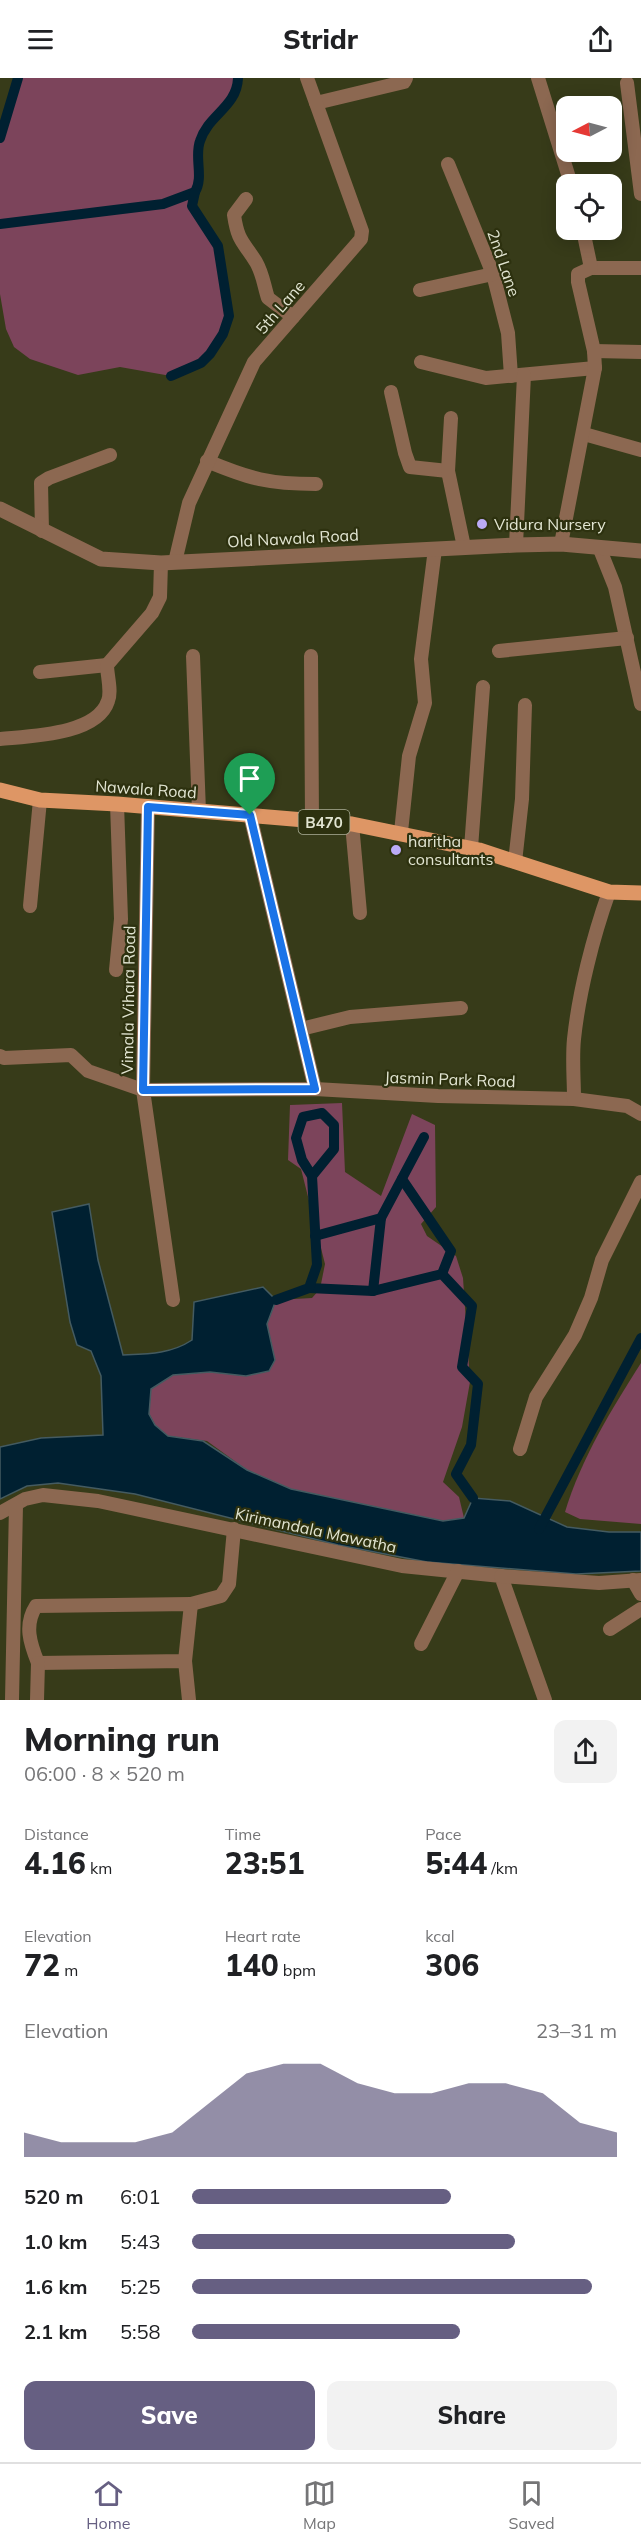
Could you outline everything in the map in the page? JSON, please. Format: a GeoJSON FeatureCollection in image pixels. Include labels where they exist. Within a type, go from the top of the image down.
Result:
{"type":"FeatureCollection","features":[{"type":"Feature","properties":{"kind":"main road","name":"Nawala Road"},"geometry":{"type":"LineString","coordinates":[[0,790],[40,800],[117,804],[352,824],[401,832],[471,848],[609,892],[641,893]]}},
{"type":"Feature","properties":{"kind":"street","name":"5th Lane"},"geometry":{"type":"LineString","coordinates":[[106,665],[152,613],[160,597],[168,562],[189,503],[254,362],[360,239],[362,231],[307,78]]}},
{"type":"Feature","properties":{"kind":"street"},"geometry":{"type":"LineString","coordinates":[[316,103],[377,84],[404,82],[406,78]]}},
{"type":"Feature","properties":{"kind":"street"},"geometry":{"type":"LineString","coordinates":[[538,78],[568,174]]}},
{"type":"Feature","properties":{"kind":"street"},"geometry":{"type":"LineString","coordinates":[[627,83],[641,194]]}},
{"type":"Feature","properties":{"kind":"street","name":"2nd Lane"},"geometry":{"type":"LineString","coordinates":[[448,165],[493,274],[518,376],[516,545]]}},
{"type":"Feature","properties":{"kind":"street"},"geometry":{"type":"LineString","coordinates":[[246,199],[234,215],[237,236],[255,260],[265,281],[268,298],[293,317]]}},
{"type":"Feature","properties":{"kind":"street"},"geometry":{"type":"LineString","coordinates":[[585,240],[591,268]]}},
{"type":"Feature","properties":{"kind":"street"},"geometry":{"type":"LineString","coordinates":[[561,544],[595,368],[594,351],[578,274],[591,268],[641,268]]}},
{"type":"Feature","properties":{"kind":"street"},"geometry":{"type":"LineString","coordinates":[[420,290],[493,274]]}},
{"type":"Feature","properties":{"kind":"street"},"geometry":{"type":"LineString","coordinates":[[594,351],[641,352]]}},
{"type":"Feature","properties":{"kind":"street"},"geometry":{"type":"LineString","coordinates":[[422,362],[486,378],[595,368]]}},
{"type":"Feature","properties":{"kind":"street"},"geometry":{"type":"LineString","coordinates":[[391,392],[410,467],[448,471]]}},
{"type":"Feature","properties":{"kind":"street"},"geometry":{"type":"LineString","coordinates":[[451,418],[448,471],[464,547]]}},
{"type":"Feature","properties":{"kind":"street"},"geometry":{"type":"LineString","coordinates":[[584,434],[641,450]]}},
{"type":"Feature","properties":{"kind":"street"},"geometry":{"type":"LineString","coordinates":[[42,531],[41,483],[110,455]]}},
{"type":"Feature","properties":{"kind":"street"},"geometry":{"type":"LineString","coordinates":[[207,461],[247,477],[279,484],[316,484]]}},
{"type":"Feature","properties":{"kind":"street","name":"Old Nawala Road"},"geometry":{"type":"LineString","coordinates":[[0,509],[101,559],[168,562],[561,544],[641,551]]}},
{"type":"Feature","properties":{"kind":"street"},"geometry":{"type":"LineString","coordinates":[[599,547],[615,587],[641,704]]}},
{"type":"Feature","properties":{"kind":"street"},"geometry":{"type":"LineString","coordinates":[[401,832],[409,756],[425,703],[422,658],[435,549]]}},
{"type":"Feature","properties":{"kind":"street"},"geometry":{"type":"LineString","coordinates":[[498,647],[626,633]]}},
{"type":"Feature","properties":{"kind":"street"},"geometry":{"type":"LineString","coordinates":[[193,656],[199,811]]}},
{"type":"Feature","properties":{"kind":"street"},"geometry":{"type":"LineString","coordinates":[[311,656],[312,821]]}},
{"type":"Feature","properties":{"kind":"street"},"geometry":{"type":"LineString","coordinates":[[0,739],[53,733],[86,724],[102,714],[109,699],[106,665],[40,672]]}},
{"type":"Feature","properties":{"kind":"street"},"geometry":{"type":"LineString","coordinates":[[471,848],[483,687]]}},
{"type":"Feature","properties":{"kind":"street"},"geometry":{"type":"LineString","coordinates":[[515,862],[522,800],[525,705]]}},
{"type":"Feature","properties":{"kind":"street"},"geometry":{"type":"LineString","coordinates":[[30,906],[40,800]]}},
{"type":"Feature","properties":{"kind":"street"},"geometry":{"type":"LineString","coordinates":[[116,970],[121,919],[117,804]]}},
{"type":"Feature","properties":{"kind":"street","name":"Vimala Vihara Road"},"geometry":{"type":"LineString","coordinates":[[148,807],[143,1090],[173,1300]]}},
{"type":"Feature","properties":{"kind":"street"},"geometry":{"type":"LineString","coordinates":[[250,815],[315,1089]]}},
{"type":"Feature","properties":{"kind":"street"},"geometry":{"type":"LineString","coordinates":[[352,824],[360,914]]}},
{"type":"Feature","properties":{"kind":"street"},"geometry":{"type":"LineString","coordinates":[[574,1099],[574,1042],[578,1011],[609,892]]}},
{"type":"Feature","properties":{"kind":"street"},"geometry":{"type":"LineString","coordinates":[[301,1029],[350,1017],[461,1008]]}},
{"type":"Feature","properties":{"kind":"street","name":"Jasmin Park Road"},"geometry":{"type":"LineString","coordinates":[[0,1056],[4,1058],[71,1055],[88,1071],[143,1090],[315,1089],[438,1096],[574,1099],[627,1106],[641,1114]]}},
{"type":"Feature","properties":{"kind":"street"},"geometry":{"type":"LineString","coordinates":[[520,1449],[536,1397],[575,1335],[591,1298],[602,1260],[641,1182]]}},
{"type":"Feature","properties":{"kind":"street","name":"Kirimandala Mawatha"},"geometry":{"type":"LineString","coordinates":[[0,1513],[25,1498],[43,1495],[76,1498],[234,1528],[402,1566],[599,1583],[637,1580]]}},
{"type":"Feature","properties":{"kind":"street"},"geometry":{"type":"LineString","coordinates":[[12,1700],[16,1505]]}},
{"type":"Feature","properties":{"kind":"street"},"geometry":{"type":"LineString","coordinates":[[37,1700],[38,1663],[30,1643],[29,1617],[36,1606],[191,1604],[221,1596],[229,1584],[234,1528]]}},
{"type":"Feature","properties":{"kind":"street"},"geometry":{"type":"LineString","coordinates":[[421,1644],[458,1571]]}},
{"type":"Feature","properties":{"kind":"street"},"geometry":{"type":"LineString","coordinates":[[501,1576],[545,1700]]}},
{"type":"Feature","properties":{"kind":"street"},"geometry":{"type":"LineString","coordinates":[[637,1580],[641,1594]]}},
{"type":"Feature","properties":{"kind":"street"},"geometry":{"type":"LineString","coordinates":[[189,1700],[185,1661],[191,1604]]}},
{"type":"Feature","properties":{"kind":"street"},"geometry":{"type":"LineString","coordinates":[[610,1629],[641,1609]]}},
{"type":"Feature","properties":{"kind":"street"},"geometry":{"type":"LineString","coordinates":[[38,1663],[185,1661]]}},
{"type":"Feature","properties":{"kind":"shaded area"},"geometry":{"type":"Polygon","coordinates":[[[18,78],[238,78],[234,94],[209,125],[201,138],[198,149],[199,182],[192,206],[218,246],[229,316],[210,354],[201,363],[171,376],[120,367],[78,375],[30,359],[14,347],[6,329],[0,294],[0,138],[18,78]]]}},
{"type":"Feature","properties":{"kind":"shaded area"},"geometry":{"type":"Polygon","coordinates":[[[342,1103],[345,1172],[381,1196],[412,1114],[435,1125],[436,1207],[421,1224],[427,1236],[456,1256],[463,1278],[470,1382],[462,1427],[443,1482],[459,1497],[464,1518],[443,1522],[291,1489],[247,1470],[207,1441],[168,1436],[155,1425],[149,1413],[151,1389],[173,1375],[210,1372],[246,1376],[275,1360],[267,1324],[276,1300],[312,1298],[320,1289],[325,1264],[301,1169],[288,1160],[290,1105],[342,1103]]]}},
{"type":"Feature","properties":{"kind":"shaded area"},"geometry":{"type":"Polygon","coordinates":[[[641,1363],[641,1524],[580,1519],[565,1512],[579,1473],[598,1435],[641,1363]]]}},
{"type":"Feature","properties":{"kind":"water"},"geometry":{"type":"Polygon","coordinates":[[[89,1204],[98,1260],[123,1355],[168,1351],[192,1340],[194,1302],[263,1287],[276,1300],[267,1324],[275,1360],[269,1371],[246,1376],[210,1372],[173,1375],[151,1389],[149,1414],[155,1425],[168,1436],[203,1441],[247,1470],[291,1489],[443,1521],[464,1518],[473,1498],[510,1501],[567,1527],[609,1532],[641,1532],[641,1571],[576,1574],[427,1562],[338,1545],[135,1494],[58,1483],[27,1486],[0,1499],[0,1447],[41,1438],[103,1435],[101,1376],[91,1351],[77,1345],[70,1322],[52,1212],[89,1204]]]}},
{"type":"Feature","properties":{"kind":"waterway"},"geometry":{"type":"LineString","coordinates":[[0,138],[18,78]]}},
{"type":"Feature","properties":{"kind":"waterway"},"geometry":{"type":"LineString","coordinates":[[0,224],[163,204],[195,192],[199,180],[198,147],[200,141],[209,124],[233,96],[238,78]]}},
{"type":"Feature","properties":{"kind":"waterway"},"geometry":{"type":"LineString","coordinates":[[171,376],[201,363],[210,354],[223,334],[229,316],[218,246],[192,206],[195,192]]}},
{"type":"Feature","properties":{"kind":"waterway"},"geometry":{"type":"LineString","coordinates":[[276,1300],[309,1288],[317,1265],[312,1176],[302,1160],[296,1138],[303,1117],[322,1113],[334,1125],[334,1149],[312,1176]]}},
{"type":"Feature","properties":{"kind":"waterway"},"geometry":{"type":"LineString","coordinates":[[373,1291],[381,1218],[424,1137]]}},
{"type":"Feature","properties":{"kind":"waterway"},"geometry":{"type":"LineString","coordinates":[[402,1179],[451,1251],[442,1274]]}},
{"type":"Feature","properties":{"kind":"waterway"},"geometry":{"type":"LineString","coordinates":[[315,1236],[381,1218]]}},
{"type":"Feature","properties":{"kind":"waterway"},"geometry":{"type":"LineString","coordinates":[[309,1288],[373,1291],[442,1274],[472,1306],[462,1367],[478,1384],[471,1445],[456,1474],[473,1498]]}},
{"type":"Feature","properties":{"kind":"waterway"},"geometry":{"type":"LineString","coordinates":[[539,1529],[641,1338]]}},
{"type":"Feature","properties":{"kind":"place","name":"Vidura Nursery"},"geometry":{"type":"Point","coordinates":[482,524]}},
{"type":"Feature","properties":{"kind":"place","name":"haritha consultants"},"geometry":{"type":"Point","coordinates":[396,850]}},
{"type":"Feature","properties":{"kind":"route"},"geometry":{"type":"LineString","coordinates":[[148,807],[250,815],[315,1089],[143,1090],[148,807]]}}]}
